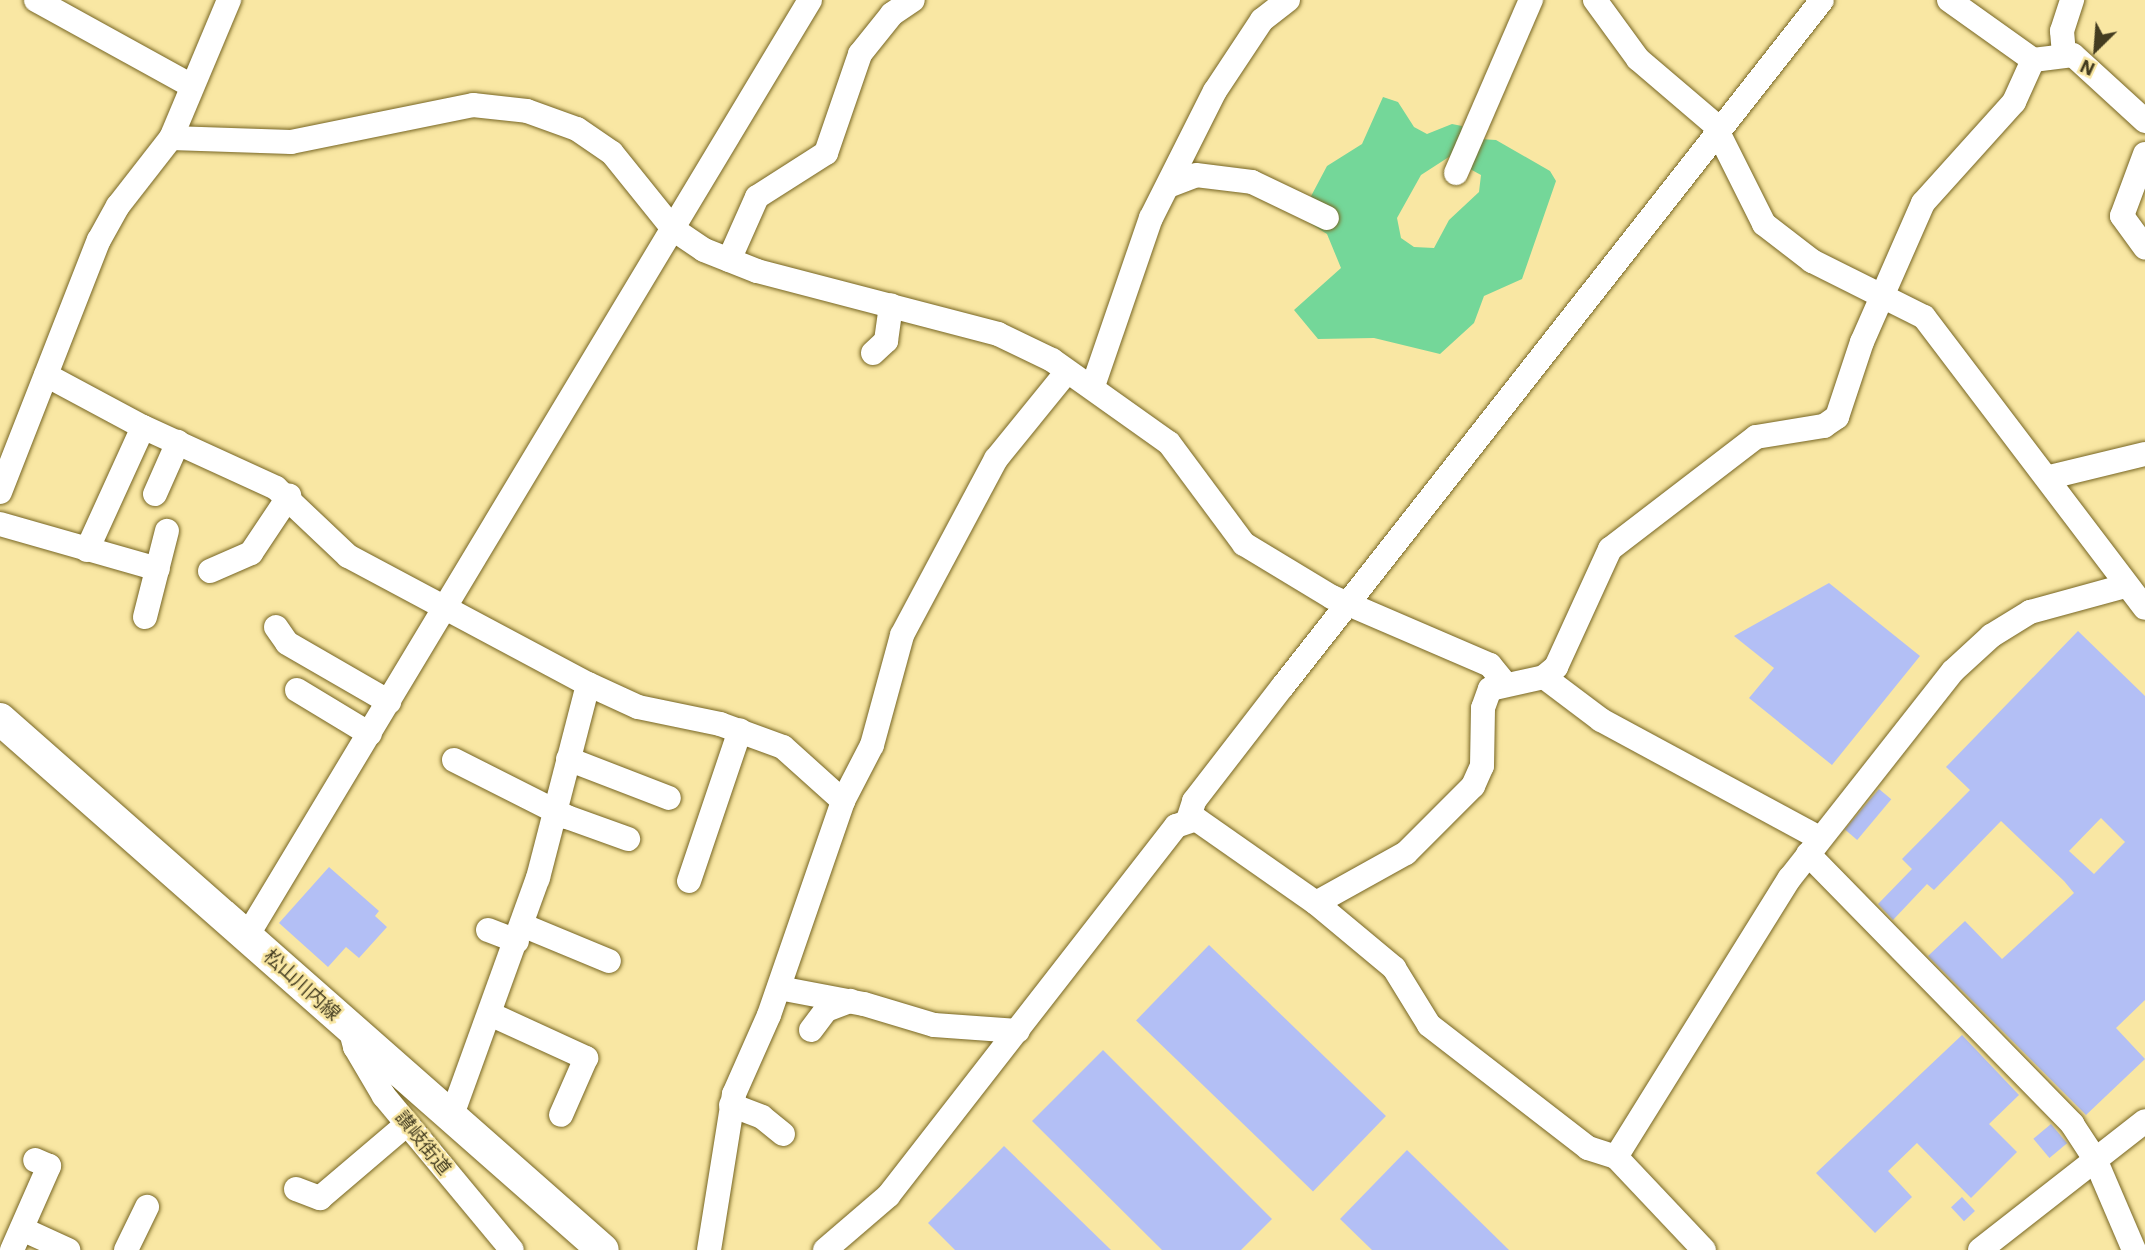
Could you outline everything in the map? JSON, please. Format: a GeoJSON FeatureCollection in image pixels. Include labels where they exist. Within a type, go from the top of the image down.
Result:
{"type":"FeatureCollection","features":[{"type":"Feature","properties":{"kind":"main road","name":"松山川内線"},"geometry":{"type":"LineString","coordinates":[[0,719],[603,1250]]}},
{"type":"Feature","properties":{"kind":"street"},"geometry":{"type":"LineString","coordinates":[[36,0],[192,86]]}},
{"type":"Feature","properties":{"kind":"street"},"geometry":{"type":"LineString","coordinates":[[0,492],[109,220],[171,138],[229,0]]}},
{"type":"Feature","properties":{"kind":"street"},"geometry":{"type":"LineString","coordinates":[[247,936],[810,0]]}},
{"type":"Feature","properties":{"kind":"street"},"geometry":{"type":"LineString","coordinates":[[729,260],[757,197],[826,153],[860,54],[892,14],[913,0]]}},
{"type":"Feature","properties":{"kind":"street"},"geometry":{"type":"LineString","coordinates":[[1093,386],[1131,268],[1168,186],[1233,61],[1262,20],[1288,0]]}},
{"type":"Feature","properties":{"kind":"street"},"geometry":{"type":"LineString","coordinates":[[1456,173],[1531,0]]}},
{"type":"Feature","properties":{"kind":"street"},"geometry":{"type":"LineString","coordinates":[[1595,0],[1638,59],[1719,133],[1764,224],[1812,261],[1885,295],[1924,317],[2050,477],[2125,586],[2145,608]]}},
{"type":"Feature","properties":{"kind":"street"},"geometry":{"type":"LineString","coordinates":[[1188,820],[1194,802],[1822,0]]}},
{"type":"Feature","properties":{"kind":"street"},"geometry":{"type":"LineString","coordinates":[[1949,0],[2033,60],[2064,54],[2081,61],[2145,121]]}},
{"type":"Feature","properties":{"kind":"street"},"geometry":{"type":"LineString","coordinates":[[2064,54],[2062,31],[2072,0]]}},
{"type":"Feature","properties":{"kind":"street"},"geometry":{"type":"LineString","coordinates":[[1316,903],[1406,853],[1473,786],[1482,766],[1485,697],[1504,682],[1544,677],[1560,660],[1609,549],[1756,437],[1824,426],[1837,417],[1862,342],[1885,295],[1923,203],[2014,102],[2033,60]]}},
{"type":"Feature","properties":{"kind":"street"},"geometry":{"type":"LineString","coordinates":[[171,138],[292,142],[448,107],[527,111],[592,136],[673,229],[729,260],[998,334],[1093,386],[1169,443],[1244,544],[1350,604],[1490,665],[1504,682]]}},
{"type":"Feature","properties":{"kind":"street"},"geometry":{"type":"LineString","coordinates":[[2145,154],[2122,216],[2145,248]]}},
{"type":"Feature","properties":{"kind":"street"},"geometry":{"type":"LineString","coordinates":[[1168,186],[1196,175],[1252,182],[1326,218]]}},
{"type":"Feature","properties":{"kind":"street"},"geometry":{"type":"LineString","coordinates":[[873,353],[887,341],[891,305]]}},
{"type":"Feature","properties":{"kind":"street"},"geometry":{"type":"LineString","coordinates":[[709,1250],[731,1105],[780,989],[843,801],[872,745],[910,618],[996,459],[1066,373]]}},
{"type":"Feature","properties":{"kind":"street"},"geometry":{"type":"LineString","coordinates":[[46,374],[143,427],[289,496],[348,556],[588,684],[654,712],[740,730],[783,747],[843,801]]}},
{"type":"Feature","properties":{"kind":"street"},"geometry":{"type":"LineString","coordinates":[[87,550],[143,427]]}},
{"type":"Feature","properties":{"kind":"street"},"geometry":{"type":"LineString","coordinates":[[155,494],[178,442]]}},
{"type":"Feature","properties":{"kind":"street"},"geometry":{"type":"LineString","coordinates":[[2050,477],[2145,454]]}},
{"type":"Feature","properties":{"kind":"street"},"geometry":{"type":"LineString","coordinates":[[210,571],[251,553],[289,496]]}},
{"type":"Feature","properties":{"kind":"street"},"geometry":{"type":"LineString","coordinates":[[0,524],[158,569]]}},
{"type":"Feature","properties":{"kind":"street"},"geometry":{"type":"LineString","coordinates":[[145,617],[167,531]]}},
{"type":"Feature","properties":{"kind":"street"},"geometry":{"type":"LineString","coordinates":[[1616,1157],[1814,846],[1945,681],[1990,636],[2030,612],[2125,586]]}},
{"type":"Feature","properties":{"kind":"street"},"geometry":{"type":"LineString","coordinates":[[276,627],[288,642],[389,702]]}},
{"type":"Feature","properties":{"kind":"street"},"geometry":{"type":"LineString","coordinates":[[1544,677],[1601,720],[1814,846],[2072,1124],[2095,1159],[2134,1250]]}},
{"type":"Feature","properties":{"kind":"street"},"geometry":{"type":"LineString","coordinates":[[452,1115],[519,933],[555,812],[588,684]]}},
{"type":"Feature","properties":{"kind":"street"},"geometry":{"type":"LineString","coordinates":[[297,690],[370,734]]}},
{"type":"Feature","properties":{"kind":"street"},"geometry":{"type":"LineString","coordinates":[[690,882],[740,730]]}},
{"type":"Feature","properties":{"kind":"street"},"geometry":{"type":"LineString","coordinates":[[568,759],[669,798]]}},
{"type":"Feature","properties":{"kind":"street"},"geometry":{"type":"LineString","coordinates":[[454,760],[555,812],[628,839]]}},
{"type":"Feature","properties":{"kind":"street"},"geometry":{"type":"LineString","coordinates":[[825,1250],[888,1196],[1176,826],[1188,820],[1207,823],[1316,903],[1394,968],[1429,1025],[1588,1149],[1616,1157],[1704,1250]]}},
{"type":"Feature","properties":{"kind":"street"},"geometry":{"type":"LineString","coordinates":[[488,930],[519,933],[609,961]]}},
{"type":"Feature","properties":{"kind":"street"},"geometry":{"type":"LineString","coordinates":[[780,989],[850,1000],[934,1025],[1018,1031]]}},
{"type":"Feature","properties":{"kind":"street"},"geometry":{"type":"LineString","coordinates":[[811,1030],[826,1010],[850,1000]]}},
{"type":"Feature","properties":{"kind":"street"},"geometry":{"type":"LineString","coordinates":[[490,1014],[586,1058],[561,1115]]}},
{"type":"Feature","properties":{"kind":"street","name":"讃岐街道"},"geometry":{"type":"LineString","coordinates":[[350,1028],[368,1070],[407,1124],[512,1250]]}},
{"type":"Feature","properties":{"kind":"street"},"geometry":{"type":"LineString","coordinates":[[731,1105],[762,1116],[783,1134]]}},
{"type":"Feature","properties":{"kind":"street"},"geometry":{"type":"LineString","coordinates":[[1980,1250],[2145,1121]]}},
{"type":"Feature","properties":{"kind":"street"},"geometry":{"type":"LineString","coordinates":[[296,1189],[320,1198],[407,1124]]}},
{"type":"Feature","properties":{"kind":"street"},"geometry":{"type":"LineString","coordinates":[[35,1160],[50,1166],[17,1239],[72,1244]]}},
{"type":"Feature","properties":{"kind":"street"},"geometry":{"type":"LineString","coordinates":[[130,1249],[147,1207]]}},
{"type":"Feature","properties":{"kind":"green space"},"geometry":{"type":"Polygon","coordinates":[[[1383,97],[1398,102],[1414,127],[1427,134],[1452,124],[1462,126],[1464,133],[1455,153],[1421,175],[1397,218],[1401,238],[1414,247],[1434,248],[1449,220],[1479,192],[1481,175],[1470,169],[1480,139],[1496,140],[1550,171],[1556,181],[1522,279],[1484,296],[1474,323],[1440,354],[1374,338],[1318,339],[1294,310],[1341,268],[1327,234],[1300,217],[1327,166],[1362,144],[1383,97]]]}},
{"type":"Feature","properties":{"kind":"building"},"geometry":{"type":"Polygon","coordinates":[[[1829,583],[1920,656],[1832,765],[1749,698],[1774,668],[1734,636],[1829,583]]]}},
{"type":"Feature","properties":{"kind":"building"},"geometry":{"type":"Polygon","coordinates":[[[2078,631],[2145,696],[2145,1000],[2116,1028],[2145,1059],[2086,1115],[1928,956],[1965,921],[2002,959],[2074,893],[2064,881],[2001,821],[1934,890],[1927,884],[1893,920],[1878,904],[1912,869],[1902,859],[1970,790],[1946,767],[2078,631]],[[2101,818],[2069,851],[2094,874],[2125,842],[2101,818]]]}},
{"type":"Feature","properties":{"kind":"building"},"geometry":{"type":"Polygon","coordinates":[[[1879,789],[1891,799],[1857,840],[1845,830],[1879,789]]]}},
{"type":"Feature","properties":{"kind":"building"},"geometry":{"type":"Polygon","coordinates":[[[329,867],[379,911],[375,916],[387,927],[359,958],[346,947],[328,967],[279,923],[329,867]]]}},
{"type":"Feature","properties":{"kind":"building"},"geometry":{"type":"Polygon","coordinates":[[[1209,945],[1386,1116],[1313,1191],[1136,1021],[1209,945]]]}},
{"type":"Feature","properties":{"kind":"building"},"geometry":{"type":"Polygon","coordinates":[[[1962,1035],[2019,1095],[1989,1124],[2017,1152],[1971,1198],[1917,1143],[1888,1171],[1912,1197],[1875,1233],[1816,1173],[1962,1035]]]}},
{"type":"Feature","properties":{"kind":"building"},"geometry":{"type":"Polygon","coordinates":[[[1103,1050],[1272,1219],[1241,1250],[1162,1250],[1032,1121],[1103,1050]]]}},
{"type":"Feature","properties":{"kind":"building"},"geometry":{"type":"Polygon","coordinates":[[[2051,1124],[2067,1143],[2049,1158],[2033,1139],[2051,1124]]]}},
{"type":"Feature","properties":{"kind":"building"},"geometry":{"type":"Polygon","coordinates":[[[1004,1146],[1111,1250],[955,1250],[928,1223],[1004,1146]]]}},
{"type":"Feature","properties":{"kind":"building"},"geometry":{"type":"Polygon","coordinates":[[[1407,1150],[1509,1250],[1372,1250],[1340,1219],[1407,1150]]]}},
{"type":"Feature","properties":{"kind":"building"},"geometry":{"type":"Polygon","coordinates":[[[1962,1197],[1975,1211],[1964,1221],[1951,1207],[1962,1197]]]}}]}
